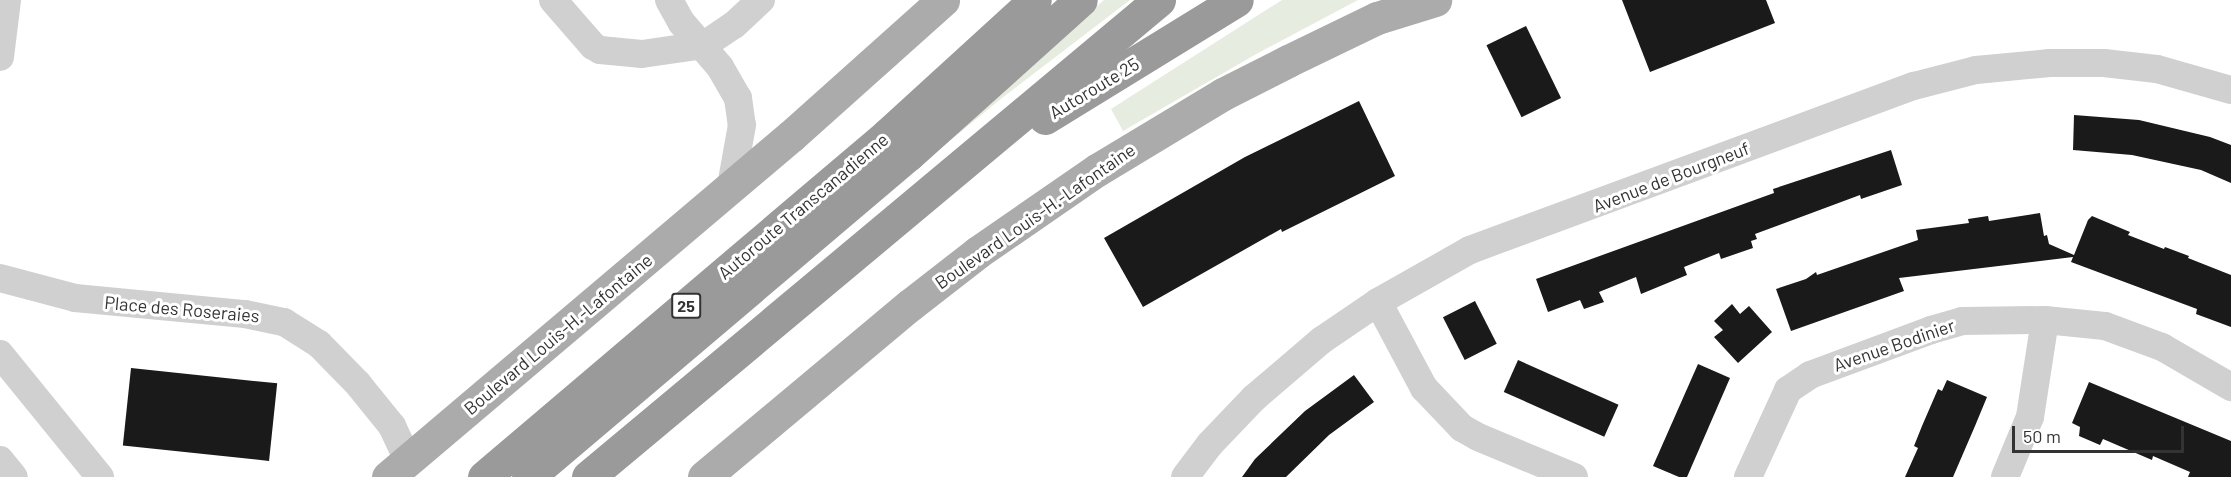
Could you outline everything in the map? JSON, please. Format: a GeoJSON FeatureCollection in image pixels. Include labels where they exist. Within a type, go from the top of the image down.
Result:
{"type":"FeatureCollection","features":[{"type":"Feature","properties":{"kind":"highway","name":"Autoroute Transcanadienne"},"geometry":{"type":"LineString","coordinates":[[484,477],[888,135],[1035,0]]}},
{"type":"Feature","properties":{"kind":"highway"},"geometry":{"type":"LineString","coordinates":[[528,477],[908,155],[1081,0]]}},
{"type":"Feature","properties":{"kind":"highway"},"geometry":{"type":"LineString","coordinates":[[588,477],[1159,0]]}},
{"type":"Feature","properties":{"kind":"highway","name":"Autoroute 25"},"geometry":{"type":"LineString","coordinates":[[951,175],[1237,0]]}},
{"type":"Feature","properties":{"kind":"main road","name":"Boulevard Louis-H.-Lafontaine"},"geometry":{"type":"LineString","coordinates":[[398,469],[837,96],[943,0]]}},
{"type":"Feature","properties":{"kind":"main road","name":"Boulevard Louis-H.-Lafontaine"},"geometry":{"type":"LineString","coordinates":[[704,477],[909,305],[978,252],[1071,187],[1223,94],[1390,9],[1435,0]]}},
{"type":"Feature","properties":{"kind":"street"},"geometry":{"type":"LineString","coordinates":[[0,57],[7,0]]}},
{"type":"Feature","properties":{"kind":"street"},"geometry":{"type":"LineString","coordinates":[[553,0],[593,46],[600,50],[642,54],[704,45],[734,25],[761,0]]}},
{"type":"Feature","properties":{"kind":"street"},"geometry":{"type":"LineString","coordinates":[[669,0],[672,10],[704,45],[733,88],[741,111],[742,125],[731,186]]}},
{"type":"Feature","properties":{"kind":"street","name":"Avenue de Bourgneuf"},"geometry":{"type":"LineString","coordinates":[[1185,477],[1210,444],[1254,398],[1322,340],[1378,302],[1470,250],[1945,77],[2012,65],[2075,62],[2157,69],[2231,90]]}},
{"type":"Feature","properties":{"kind":"street","name":"Place des Roseraies"},"geometry":{"type":"LineString","coordinates":[[0,280],[75,298],[245,314],[284,322],[319,344],[358,384],[392,426],[398,469]]}},
{"type":"Feature","properties":{"kind":"street"},"geometry":{"type":"LineString","coordinates":[[1378,302],[1425,388],[1462,428],[1478,437],[1574,477]]}},
{"type":"Feature","properties":{"kind":"street"},"geometry":{"type":"LineString","coordinates":[[2005,477],[2030,417],[2045,320]]}},
{"type":"Feature","properties":{"kind":"street","name":"Avenue Bodinier"},"geometry":{"type":"LineString","coordinates":[[1748,477],[1788,390],[1810,375],[1930,330],[1962,321],[2045,320],[2095,325],[2134,336],[2182,357],[2231,387]]}},
{"type":"Feature","properties":{"kind":"street"},"geometry":{"type":"LineString","coordinates":[[0,354],[100,477]]}},
{"type":"Feature","properties":{"kind":"street"},"geometry":{"type":"LineString","coordinates":[[0,460],[14,477]]}},
{"type":"Feature","properties":{"kind":"shaded area"},"geometry":{"type":"Polygon","coordinates":[[[1104,0],[1130,0],[1002,98],[914,170],[1104,0]]]}},
{"type":"Feature","properties":{"kind":"shaded area"},"geometry":{"type":"Polygon","coordinates":[[[1282,0],[1358,0],[1258,53],[1123,131],[1111,109],[1282,0]]]}},
{"type":"Feature","properties":{"kind":"building"},"geometry":{"type":"Polygon","coordinates":[[[1622,0],[1766,0],[1775,23],[1650,72],[1622,0]]]}},
{"type":"Feature","properties":{"kind":"building"},"geometry":{"type":"Polygon","coordinates":[[[1526,26],[1561,98],[1522,117],[1486,45],[1526,26]]]}},
{"type":"Feature","properties":{"kind":"building"},"geometry":{"type":"Polygon","coordinates":[[[1359,101],[1395,176],[1282,232],[1281,229],[1143,307],[1104,238],[1245,157],[1359,101]]]}},
{"type":"Feature","properties":{"kind":"building"},"geometry":{"type":"Polygon","coordinates":[[[2074,115],[2139,120],[2210,137],[2231,145],[2231,183],[2201,170],[2132,155],[2073,150],[2074,115]]]}},
{"type":"Feature","properties":{"kind":"building"},"geometry":{"type":"Polygon","coordinates":[[[1891,150],[1902,185],[1861,199],[1860,195],[1755,234],[1757,239],[1751,241],[1753,248],[1721,259],[1719,253],[1684,267],[1687,275],[1641,294],[1636,277],[1599,292],[1604,302],[1584,309],[1580,300],[1548,312],[1536,279],[1774,193],[1773,189],[1891,150]]]}},
{"type":"Feature","properties":{"kind":"building"},"geometry":{"type":"Polygon","coordinates":[[[2040,213],[2044,236],[2047,235],[2049,244],[2074,255],[2088,220],[2092,216],[2130,232],[2128,235],[2189,256],[2188,258],[2231,275],[2231,327],[2196,314],[2197,309],[2071,262],[2073,257],[1899,278],[1904,291],[1791,331],[1776,289],[1806,279],[1816,272],[1817,275],[1918,240],[1916,230],[1969,223],[1968,219],[1988,216],[1989,221],[2040,213]]]}},
{"type":"Feature","properties":{"kind":"building"},"geometry":{"type":"Polygon","coordinates":[[[1475,301],[1497,344],[1465,360],[1443,317],[1475,301]]]}},
{"type":"Feature","properties":{"kind":"building"},"geometry":{"type":"Polygon","coordinates":[[[1732,304],[1740,314],[1749,306],[1772,332],[1738,363],[1714,337],[1723,330],[1714,321],[1732,304]]]}},
{"type":"Feature","properties":{"kind":"building"},"geometry":{"type":"Polygon","coordinates":[[[1518,360],[1618,405],[1604,437],[1504,392],[1518,360]]]}},
{"type":"Feature","properties":{"kind":"building"},"geometry":{"type":"Polygon","coordinates":[[[1698,364],[1730,378],[1687,477],[1679,477],[1653,466],[1698,364]]]}},
{"type":"Feature","properties":{"kind":"building"},"geometry":{"type":"Polygon","coordinates":[[[131,368],[277,383],[269,461],[123,446],[131,368]]]}},
{"type":"Feature","properties":{"kind":"building"},"geometry":{"type":"Polygon","coordinates":[[[1354,375],[1374,402],[1329,435],[1286,477],[1242,477],[1255,459],[1305,411],[1354,375]]]}},
{"type":"Feature","properties":{"kind":"building"},"geometry":{"type":"Polygon","coordinates":[[[1947,380],[1987,397],[1953,477],[1905,477],[1918,448],[1914,446],[1938,389],[1942,391],[1947,380]]]}},
{"type":"Feature","properties":{"kind":"building"},"geometry":{"type":"Polygon","coordinates":[[[2089,382],[2231,441],[2231,477],[2188,477],[2190,472],[2153,456],[2152,460],[2103,439],[2100,445],[2079,436],[2080,427],[2072,423],[2089,382]]]}}]}
